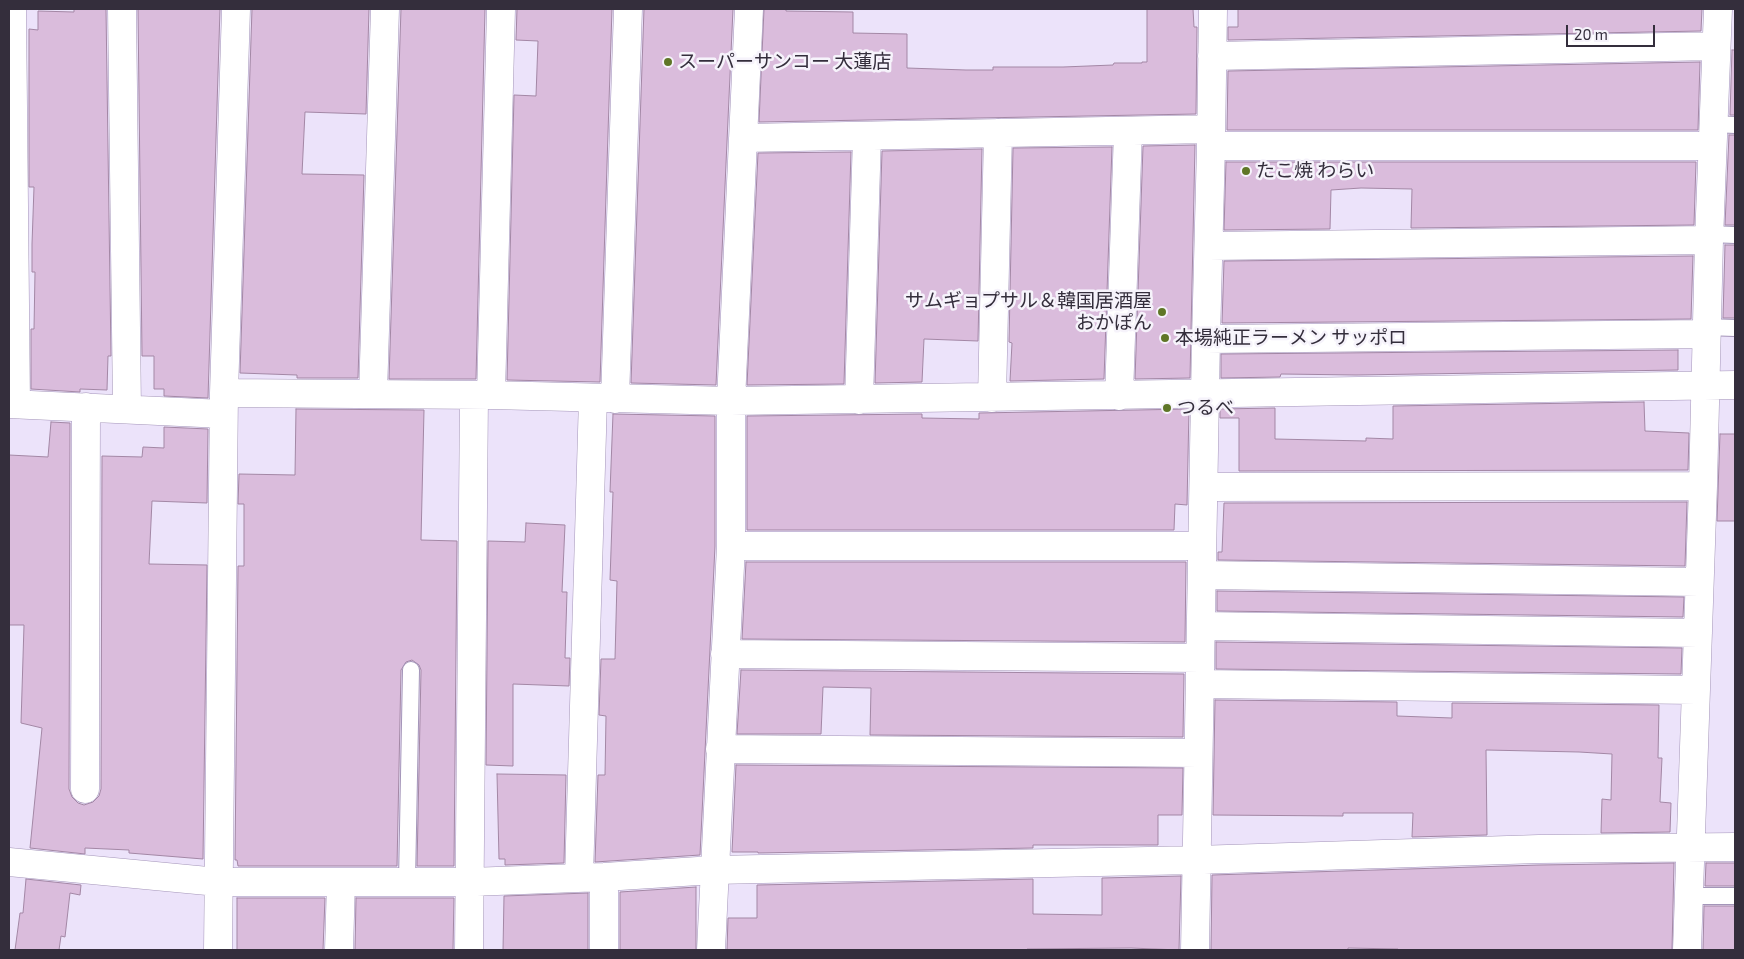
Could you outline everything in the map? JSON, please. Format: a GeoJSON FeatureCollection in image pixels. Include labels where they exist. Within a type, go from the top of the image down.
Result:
{"type":"FeatureCollection","features":[{"type":"Feature","properties":{"kind":"street"},"geometry":{"type":"LineString","coordinates":[[12,9],[12,404],[127,409],[373,394],[732,401],[1205,395],[1735,385]]}},
{"type":"Feature","properties":{"kind":"street"},"geometry":{"type":"LineString","coordinates":[[122,9],[127,409]]}},
{"type":"Feature","properties":{"kind":"street"},"geometry":{"type":"LineString","coordinates":[[218,950],[224,403],[236,9]]}},
{"type":"Feature","properties":{"kind":"street"},"geometry":{"type":"LineString","coordinates":[[373,394],[385,9]]}},
{"type":"Feature","properties":{"kind":"street"},"geometry":{"type":"LineString","coordinates":[[469,950],[482,396],[501,9]]}},
{"type":"Feature","properties":{"kind":"street"},"geometry":{"type":"LineString","coordinates":[[604,950],[592,877],[604,398],[628,9]]}},
{"type":"Feature","properties":{"kind":"street"},"geometry":{"type":"LineString","coordinates":[[711,950],[731,546],[732,401],[749,9]]}},
{"type":"Feature","properties":{"kind":"street"},"geometry":{"type":"LineString","coordinates":[[1195,950],[1213,9]]}},
{"type":"Feature","properties":{"kind":"street"},"geometry":{"type":"LineString","coordinates":[[1688,950],[1706,386],[1706,331],[1718,236],[1720,132],[1716,46],[1724,11]]}},
{"type":"Feature","properties":{"kind":"street"},"geometry":{"type":"LineString","coordinates":[[1212,56],[1716,46]]}},
{"type":"Feature","properties":{"kind":"street"},"geometry":{"type":"LineString","coordinates":[[743,138],[1128,131],[1211,138],[1720,132]]}},
{"type":"Feature","properties":{"kind":"street"},"geometry":{"type":"LineString","coordinates":[[1119,396],[1128,131]]}},
{"type":"Feature","properties":{"kind":"street"},"geometry":{"type":"LineString","coordinates":[[992,398],[998,133]]}},
{"type":"Feature","properties":{"kind":"street"},"geometry":{"type":"LineString","coordinates":[[859,400],[867,136]]}},
{"type":"Feature","properties":{"kind":"street"},"geometry":{"type":"LineString","coordinates":[[1209,246],[1718,236]]}},
{"type":"Feature","properties":{"kind":"street"},"geometry":{"type":"LineString","coordinates":[[1206,339],[1706,331]]}},
{"type":"Feature","properties":{"kind":"street"},"geometry":{"type":"LineString","coordinates":[[85,789],[86,407]]}},
{"type":"Feature","properties":{"kind":"street"},"geometry":{"type":"LineString","coordinates":[[1204,487],[1703,486]]}},
{"type":"Feature","properties":{"kind":"street"},"geometry":{"type":"LineString","coordinates":[[731,546],[1202,546]]}},
{"type":"Feature","properties":{"kind":"street"},"geometry":{"type":"LineString","coordinates":[[1202,575],[1700,582]]}},
{"type":"Feature","properties":{"kind":"street"},"geometry":{"type":"LineString","coordinates":[[1201,626],[1698,633]]}},
{"type":"Feature","properties":{"kind":"street"},"geometry":{"type":"LineString","coordinates":[[725,654],[1696,690]]}},
{"type":"Feature","properties":{"kind":"street"},"geometry":{"type":"LineString","coordinates":[[720,749],[1198,754]]}},
{"type":"Feature","properties":{"kind":"street"},"geometry":{"type":"LineString","coordinates":[[10,867],[218,882],[470,882],[714,870],[1196,860],[1539,849],[1735,847]]}},
{"type":"Feature","properties":{"kind":"street"},"geometry":{"type":"LineString","coordinates":[[339,950],[341,882]]}},
{"type":"Feature","properties":{"kind":"lane"},"geometry":{"type":"LineString","coordinates":[[1706,331],[1735,328]]}},
{"type":"Feature","properties":{"kind":"lane"},"geometry":{"type":"LineString","coordinates":[[407,882],[411,670]]}},
{"type":"Feature","properties":{"kind":"lane"},"geometry":{"type":"LineString","coordinates":[[1689,896],[1735,896]]}},
{"type":"Feature","properties":{"kind":"building"},"geometry":{"type":"Polygon","coordinates":[[[74,9],[106,9],[111,356],[108,356],[107,390],[80,389],[80,392],[31,389],[31,329],[34,329],[35,272],[32,272],[34,187],[29,187],[29,29],[38,30],[38,11],[74,12],[74,9]]]}},
{"type":"Feature","properties":{"kind":"building"},"geometry":{"type":"Polygon","coordinates":[[[138,9],[220,9],[208,398],[164,396],[164,389],[154,389],[154,356],[142,356],[138,9]]]}},
{"type":"Feature","properties":{"kind":"building"},"geometry":{"type":"Polygon","coordinates":[[[252,9],[369,9],[366,114],[305,112],[302,174],[364,175],[358,378],[297,378],[297,375],[240,373],[252,9]]]}},
{"type":"Feature","properties":{"kind":"building"},"geometry":{"type":"Polygon","coordinates":[[[401,9],[485,9],[476,379],[389,379],[401,9]]]}},
{"type":"Feature","properties":{"kind":"building"},"geometry":{"type":"Polygon","coordinates":[[[517,9],[612,9],[600,382],[507,380],[514,95],[536,96],[538,41],[516,40],[517,9]]]}},
{"type":"Feature","properties":{"kind":"building"},"geometry":{"type":"Polygon","coordinates":[[[644,9],[733,9],[716,385],[631,383],[644,9]]]}},
{"type":"Feature","properties":{"kind":"building"},"geometry":{"type":"Polygon","coordinates":[[[764,9],[853,12],[853,33],[907,34],[907,68],[993,70],[993,67],[1063,67],[1147,62],[1147,9],[1193,9],[1194,27],[1197,27],[1196,114],[759,122],[764,9]]]}},
{"type":"Feature","properties":{"kind":"building"},"geometry":{"type":"Polygon","coordinates":[[[1238,9],[1702,9],[1701,31],[1228,40],[1228,27],[1238,27],[1238,9]]]}},
{"type":"Feature","properties":{"kind":"building"},"geometry":{"type":"Polygon","coordinates":[[[1732,50],[1735,50],[1735,115],[1730,115],[1732,50]]]}},
{"type":"Feature","properties":{"kind":"building"},"geometry":{"type":"Polygon","coordinates":[[[1700,62],[1698,130],[1227,130],[1228,71],[1700,62]]]}},
{"type":"Feature","properties":{"kind":"building"},"geometry":{"type":"Polygon","coordinates":[[[1729,135],[1735,135],[1735,225],[1725,225],[1729,135]]]}},
{"type":"Feature","properties":{"kind":"building"},"geometry":{"type":"Polygon","coordinates":[[[1195,145],[1190,378],[1135,379],[1143,146],[1195,145]]]}},
{"type":"Feature","properties":{"kind":"building"},"geometry":{"type":"Polygon","coordinates":[[[1112,147],[1104,379],[1010,381],[1012,343],[1009,342],[1013,148],[1112,147]]]}},
{"type":"Feature","properties":{"kind":"building"},"geometry":{"type":"Polygon","coordinates":[[[982,149],[978,341],[924,339],[922,382],[875,383],[882,151],[982,149]]]}},
{"type":"Feature","properties":{"kind":"building"},"geometry":{"type":"Polygon","coordinates":[[[851,152],[844,384],[747,385],[758,153],[851,152]]]}},
{"type":"Feature","properties":{"kind":"building"},"geometry":{"type":"Polygon","coordinates":[[[1226,162],[1696,162],[1694,225],[1411,228],[1412,189],[1361,188],[1331,190],[1330,229],[1224,230],[1226,162]]]}},
{"type":"Feature","properties":{"kind":"building"},"geometry":{"type":"Polygon","coordinates":[[[1725,245],[1735,245],[1735,318],[1723,318],[1725,245]]]}},
{"type":"Feature","properties":{"kind":"building"},"geometry":{"type":"Polygon","coordinates":[[[1693,256],[1691,319],[1222,323],[1224,261],[1693,256]]]}},
{"type":"Feature","properties":{"kind":"building"},"geometry":{"type":"Polygon","coordinates":[[[1678,350],[1678,370],[1356,375],[1281,374],[1280,377],[1221,378],[1221,354],[1678,350]]]}},
{"type":"Feature","properties":{"kind":"building"},"geometry":{"type":"Polygon","coordinates":[[[1644,402],[1645,431],[1689,433],[1688,470],[1239,471],[1239,418],[1220,418],[1220,409],[1275,408],[1275,439],[1366,441],[1366,438],[1393,439],[1393,406],[1644,402]]]}},
{"type":"Feature","properties":{"kind":"building"},"geometry":{"type":"Polygon","coordinates":[[[296,409],[424,410],[421,540],[457,541],[454,866],[417,866],[421,670],[419,665],[412,660],[406,662],[401,670],[397,866],[238,866],[237,860],[235,860],[238,566],[244,566],[244,504],[238,504],[239,474],[295,475],[296,409]]]}},
{"type":"Feature","properties":{"kind":"building"},"geometry":{"type":"Polygon","coordinates":[[[1189,409],[1187,505],[1175,504],[1174,530],[747,530],[747,416],[922,414],[922,418],[979,419],[979,413],[1189,409]]]}},
{"type":"Feature","properties":{"kind":"building"},"geometry":{"type":"Polygon","coordinates":[[[613,414],[715,416],[715,546],[700,855],[595,862],[598,775],[605,775],[606,716],[599,715],[601,659],[615,659],[617,581],[610,580],[613,492],[610,492],[613,414]]]}},
{"type":"Feature","properties":{"kind":"building"},"geometry":{"type":"Polygon","coordinates":[[[51,422],[70,423],[69,789],[72,797],[78,803],[84,805],[93,802],[99,796],[101,789],[102,456],[142,457],[143,447],[164,448],[164,427],[208,429],[207,503],[152,501],[149,564],[207,565],[203,859],[129,853],[129,850],[85,848],[85,854],[30,848],[42,728],[21,723],[24,625],[9,625],[9,455],[48,457],[51,422]]]}},
{"type":"Feature","properties":{"kind":"building"},"geometry":{"type":"Polygon","coordinates":[[[1720,434],[1735,434],[1735,521],[1717,521],[1720,434]]]}},
{"type":"Feature","properties":{"kind":"building"},"geometry":{"type":"Polygon","coordinates":[[[1687,502],[1685,566],[1218,560],[1218,552],[1222,552],[1224,503],[1687,502]]]}},
{"type":"Feature","properties":{"kind":"building"},"geometry":{"type":"Polygon","coordinates":[[[526,523],[565,525],[562,592],[567,592],[565,658],[570,658],[569,686],[513,684],[513,766],[486,765],[488,541],[525,542],[526,523]]]}},
{"type":"Feature","properties":{"kind":"building"},"geometry":{"type":"Polygon","coordinates":[[[746,562],[1186,562],[1185,642],[742,639],[746,562]]]}},
{"type":"Feature","properties":{"kind":"building"},"geometry":{"type":"Polygon","coordinates":[[[1217,591],[1684,597],[1683,617],[1217,611],[1217,591]]]}},
{"type":"Feature","properties":{"kind":"building"},"geometry":{"type":"Polygon","coordinates":[[[1216,642],[1682,648],[1681,674],[1216,669],[1216,642]]]}},
{"type":"Feature","properties":{"kind":"building"},"geometry":{"type":"Polygon","coordinates":[[[741,670],[1184,674],[1183,737],[870,735],[871,688],[823,687],[821,734],[737,734],[741,670]]]}},
{"type":"Feature","properties":{"kind":"building"},"geometry":{"type":"Polygon","coordinates":[[[1215,700],[1397,702],[1397,716],[1452,718],[1452,703],[1659,705],[1658,758],[1662,758],[1660,802],[1671,803],[1670,832],[1601,833],[1602,799],[1611,800],[1612,754],[1579,752],[1486,750],[1487,835],[1412,837],[1413,813],[1343,813],[1343,816],[1213,815],[1215,700]]]}},
{"type":"Feature","properties":{"kind":"building"},"geometry":{"type":"Polygon","coordinates":[[[736,765],[1183,768],[1182,815],[1158,815],[1158,845],[1033,845],[1033,848],[732,852],[736,765]]]}},
{"type":"Feature","properties":{"kind":"building"},"geometry":{"type":"Polygon","coordinates":[[[497,774],[566,775],[564,863],[505,865],[505,859],[499,859],[497,774]]]}},
{"type":"Feature","properties":{"kind":"building"},"geometry":{"type":"Polygon","coordinates":[[[1674,863],[1672,950],[1398,950],[1348,948],[1348,950],[1211,950],[1212,875],[1539,865],[1674,863]]]}},
{"type":"Feature","properties":{"kind":"building"},"geometry":{"type":"Polygon","coordinates":[[[1706,863],[1735,863],[1735,886],[1705,886],[1706,863]]]}},
{"type":"Feature","properties":{"kind":"building"},"geometry":{"type":"Polygon","coordinates":[[[1181,876],[1179,950],[1131,948],[727,950],[728,918],[757,918],[757,885],[1033,879],[1033,914],[1102,915],[1102,878],[1181,876]]]}},
{"type":"Feature","properties":{"kind":"building"},"geometry":{"type":"Polygon","coordinates":[[[26,879],[81,885],[80,895],[70,893],[65,937],[61,936],[59,950],[15,950],[20,913],[23,913],[26,879]]]}},
{"type":"Feature","properties":{"kind":"building"},"geometry":{"type":"Polygon","coordinates":[[[696,887],[696,950],[620,950],[620,892],[696,887]]]}},
{"type":"Feature","properties":{"kind":"building"},"geometry":{"type":"Polygon","coordinates":[[[588,893],[588,950],[503,950],[504,896],[588,893]]]}},
{"type":"Feature","properties":{"kind":"building"},"geometry":{"type":"Polygon","coordinates":[[[237,898],[325,898],[323,950],[237,950],[237,898]]]}},
{"type":"Feature","properties":{"kind":"building"},"geometry":{"type":"Polygon","coordinates":[[[356,898],[454,898],[453,950],[355,950],[356,898]]]}},
{"type":"Feature","properties":{"kind":"building"},"geometry":{"type":"Polygon","coordinates":[[[1704,906],[1735,906],[1735,950],[1703,950],[1704,906]]]}},
{"type":"Feature","properties":{"kind":"place","name":"スーパーサンコー 大蓮店"},"geometry":{"type":"Point","coordinates":[668,62]}},
{"type":"Feature","properties":{"kind":"place","name":"たこ焼 わらい"},"geometry":{"type":"Point","coordinates":[1246,171]}},
{"type":"Feature","properties":{"kind":"place","name":"サムギョプサル＆韓国居酒屋 おかぽん"},"geometry":{"type":"Point","coordinates":[1162,312]}},
{"type":"Feature","properties":{"kind":"place","name":"本場純正ラーメン サッポロ"},"geometry":{"type":"Point","coordinates":[1165,338]}},
{"type":"Feature","properties":{"kind":"place","name":"つるべ"},"geometry":{"type":"Point","coordinates":[1167,408]}}]}
